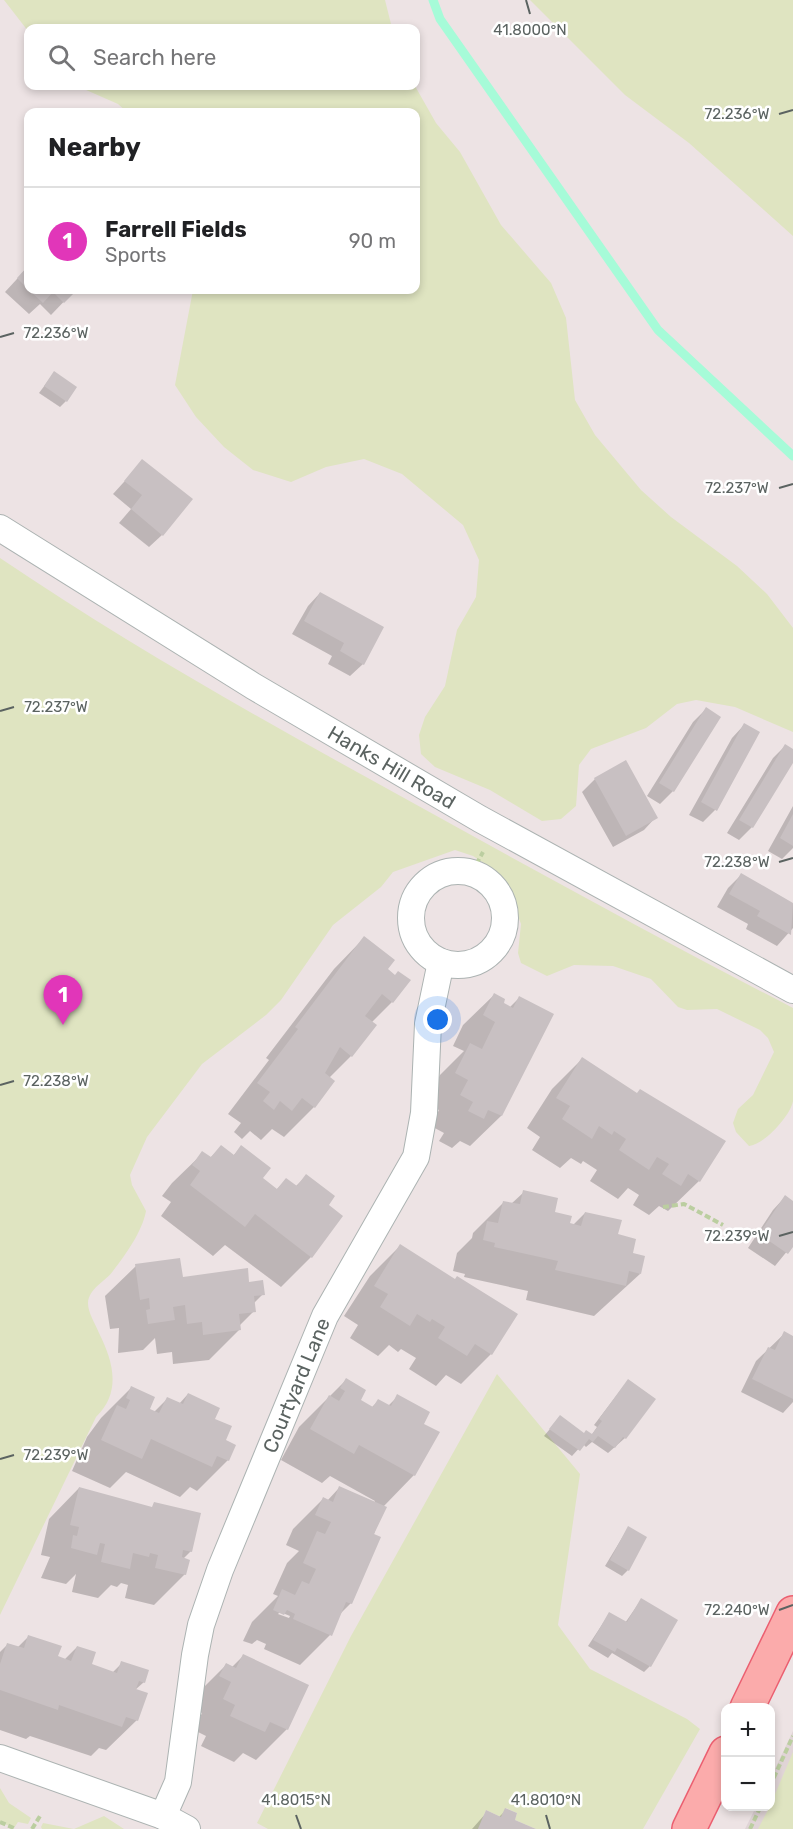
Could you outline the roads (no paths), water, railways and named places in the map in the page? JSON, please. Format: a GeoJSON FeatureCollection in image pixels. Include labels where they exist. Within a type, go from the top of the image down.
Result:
{"type":"FeatureCollection","features":[{"type":"Feature","properties":{"kind":"main road"},"geometry":{"type":"LineString","coordinates":[[749,1703],[793,1613]]}},
{"type":"Feature","properties":{"kind":"main road"},"geometry":{"type":"LineString","coordinates":[[688,1829],[724,1757]]}},
{"type":"Feature","properties":{"kind":"street","name":"Hanks Hill Road"},"geometry":{"type":"LineString","coordinates":[[0,528],[253,686],[480,819],[793,990]]}},
{"type":"Feature","properties":{"kind":"street","name":"Courtyard Lane"},"geometry":{"type":"LineString","coordinates":[[164,1816],[178,1782],[201,1625],[220,1570],[325,1316],[416,1157],[424,1113],[428,1024],[441,962]]}},
{"type":"Feature","properties":{"kind":"street"},"geometry":{"type":"LineString","coordinates":[[0,1758],[164,1816],[187,1829]]}},
{"type":"Feature","properties":{"kind":"waterway"},"geometry":{"type":"LineString","coordinates":[[433,0],[440,19],[658,330],[793,456]]}},
{"type":"Feature","properties":{"kind":"place","name":"Farrell Fields"},"geometry":{"type":"Point","coordinates":[63,1025]}}]}
